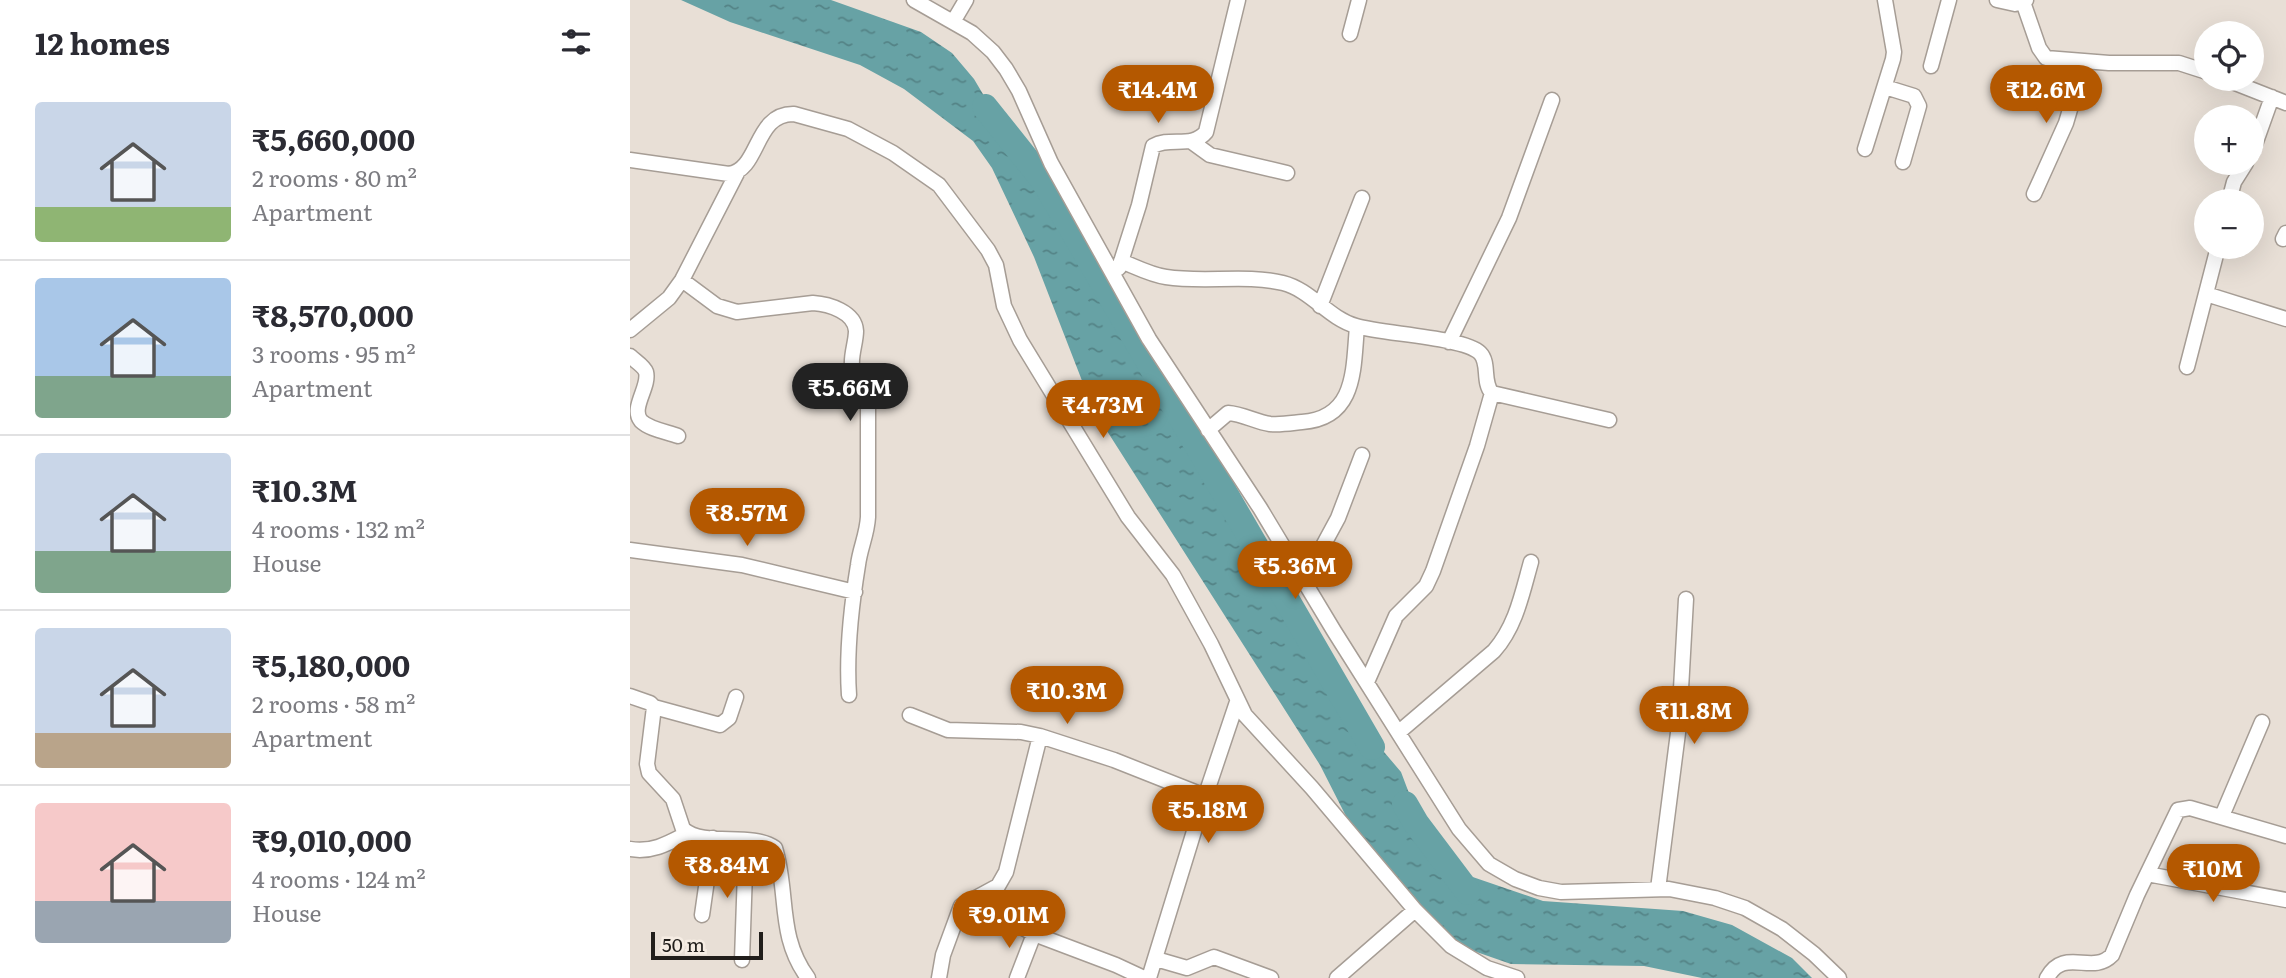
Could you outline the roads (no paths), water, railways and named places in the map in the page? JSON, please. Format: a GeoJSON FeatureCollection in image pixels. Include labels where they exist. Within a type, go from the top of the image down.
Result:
{"type":"FeatureCollection","features":[{"type":"Feature","properties":{"kind":"street"},"geometry":{"type":"LineString","coordinates":[[914,0],[982,42],[1006,69],[1019,91],[1051,163],[1149,340],[1260,508],[1459,828],[1489,864],[1539,888],[1561,892],[1658,889],[1686,891],[1745,908],[1782,929],[1839,978]]}},
{"type":"Feature","properties":{"kind":"street"},"geometry":{"type":"LineString","coordinates":[[953,22],[966,0]]}},
{"type":"Feature","properties":{"kind":"street"},"geometry":{"type":"LineString","coordinates":[[1116,278],[1139,205],[1153,146],[1169,141],[1192,142],[1201,139],[1206,132],[1238,0]]}},
{"type":"Feature","properties":{"kind":"street"},"geometry":{"type":"LineString","coordinates":[[1350,34],[1359,0]]}},
{"type":"Feature","properties":{"kind":"street"},"geometry":{"type":"LineString","coordinates":[[1865,149],[1894,52],[1885,0]]}},
{"type":"Feature","properties":{"kind":"street"},"geometry":{"type":"LineString","coordinates":[[1931,66],[1949,0]]}},
{"type":"Feature","properties":{"kind":"street"},"geometry":{"type":"LineString","coordinates":[[1997,0],[2014,4],[2024,1],[2043,55],[2052,60],[2179,63],[2194,68]]}},
{"type":"Feature","properties":{"kind":"street"},"geometry":{"type":"LineString","coordinates":[[2034,194],[2066,123],[2071,106],[2075,61]]}},
{"type":"Feature","properties":{"kind":"street"},"geometry":{"type":"LineString","coordinates":[[1885,88],[1914,96],[1919,106],[1903,162]]}},
{"type":"Feature","properties":{"kind":"street"},"geometry":{"type":"LineString","coordinates":[[2256,91],[2286,103]]}},
{"type":"Feature","properties":{"kind":"street"},"geometry":{"type":"LineString","coordinates":[[2264,119],[2272,97]]}},
{"type":"Feature","properties":{"kind":"street"},"geometry":{"type":"LineString","coordinates":[[1449,342],[1509,218],[1552,100]]}},
{"type":"Feature","properties":{"kind":"street"},"geometry":{"type":"LineString","coordinates":[[630,330],[669,298],[682,280],[737,173],[744,167],[768,125],[784,114],[848,129],[893,153],[939,185],[988,250],[1001,279],[1009,318],[1020,340],[1128,517],[1173,575],[1211,644],[1245,715],[1312,788],[1415,910],[1451,946],[1470,960],[1517,978]]}},
{"type":"Feature","properties":{"kind":"street"},"geometry":{"type":"LineString","coordinates":[[1192,142],[1210,155],[1287,173]]}},
{"type":"Feature","properties":{"kind":"street"},"geometry":{"type":"LineString","coordinates":[[630,160],[737,173]]}},
{"type":"Feature","properties":{"kind":"street"},"geometry":{"type":"LineString","coordinates":[[1320,306],[1362,198]]}},
{"type":"Feature","properties":{"kind":"street"},"geometry":{"type":"LineString","coordinates":[[2187,366],[2215,259]]}},
{"type":"Feature","properties":{"kind":"street"},"geometry":{"type":"LineString","coordinates":[[1121,261],[1165,277],[1241,279],[1295,287],[1342,321],[1357,327],[1449,342],[1474,349],[1482,354],[1487,388],[1492,393],[1609,421]]}},
{"type":"Feature","properties":{"kind":"street"},"geometry":{"type":"LineString","coordinates":[[682,280],[726,309],[737,312],[813,303],[826,304],[837,308],[855,325],[852,365],[867,390],[868,400],[867,533],[858,564],[848,641],[849,695]]}},
{"type":"Feature","properties":{"kind":"street"},"geometry":{"type":"LineString","coordinates":[[2206,294],[2286,318]]}},
{"type":"Feature","properties":{"kind":"street"},"geometry":{"type":"LineString","coordinates":[[1208,430],[1228,413],[1272,424],[1313,422],[1334,411],[1342,404],[1352,380],[1357,327]]}},
{"type":"Feature","properties":{"kind":"street"},"geometry":{"type":"LineString","coordinates":[[630,356],[645,369],[647,375],[636,414],[646,424],[678,436]]}},
{"type":"Feature","properties":{"kind":"street"},"geometry":{"type":"LineString","coordinates":[[1367,682],[1396,616],[1426,586],[1433,571],[1477,446],[1492,393]]}},
{"type":"Feature","properties":{"kind":"street"},"geometry":{"type":"LineString","coordinates":[[1304,581],[1338,518],[1362,454]]}},
{"type":"Feature","properties":{"kind":"street"},"geometry":{"type":"LineString","coordinates":[[630,550],[742,565],[855,592]]}},
{"type":"Feature","properties":{"kind":"street"},"geometry":{"type":"LineString","coordinates":[[1399,732],[1506,638],[1531,562]]}},
{"type":"Feature","properties":{"kind":"street"},"geometry":{"type":"LineString","coordinates":[[1658,889],[1679,725],[1686,599]]}},
{"type":"Feature","properties":{"kind":"street"},"geometry":{"type":"LineString","coordinates":[[630,696],[654,707],[720,725],[729,718],[736,697]]}},
{"type":"Feature","properties":{"kind":"street"},"geometry":{"type":"LineString","coordinates":[[972,900],[1034,934],[1147,978],[1156,958],[1205,796],[1237,702]]}},
{"type":"Feature","properties":{"kind":"street"},"geometry":{"type":"LineString","coordinates":[[654,707],[647,764],[649,772],[673,799],[683,829],[688,833],[769,844],[775,848],[786,932],[791,950],[807,978]]}},
{"type":"Feature","properties":{"kind":"street"},"geometry":{"type":"LineString","coordinates":[[910,715],[948,730],[1021,732],[1040,736],[1114,760],[1205,796]]}},
{"type":"Feature","properties":{"kind":"street"},"geometry":{"type":"LineString","coordinates":[[2222,816],[2262,722]]}},
{"type":"Feature","properties":{"kind":"street"},"geometry":{"type":"LineString","coordinates":[[939,978],[943,955],[961,906],[998,886],[1006,872],[1040,736]]}},
{"type":"Feature","properties":{"kind":"street"},"geometry":{"type":"LineString","coordinates":[[2047,978],[2058,963],[2107,960],[2112,955],[2178,810],[2190,808],[2286,836]]}},
{"type":"Feature","properties":{"kind":"street"},"geometry":{"type":"LineString","coordinates":[[630,849],[648,850],[662,847],[688,833]]}},
{"type":"Feature","properties":{"kind":"street"},"geometry":{"type":"LineString","coordinates":[[702,915],[713,838]]}},
{"type":"Feature","properties":{"kind":"street"},"geometry":{"type":"LineString","coordinates":[[742,960],[746,841]]}},
{"type":"Feature","properties":{"kind":"street"},"geometry":{"type":"LineString","coordinates":[[2147,874],[2286,900]]}},
{"type":"Feature","properties":{"kind":"street"},"geometry":{"type":"LineString","coordinates":[[1337,978],[1415,910]]}},
{"type":"Feature","properties":{"kind":"street"},"geometry":{"type":"LineString","coordinates":[[1017,978],[1034,934]]}},
{"type":"Feature","properties":{"kind":"street"},"geometry":{"type":"LineString","coordinates":[[1156,958],[1187,968],[1214,957],[1271,978]]}},
{"type":"Feature","properties":{"kind":"water"},"geometry":{"type":"Polygon","coordinates":[[[681,0],[831,0],[921,32],[952,53],[974,79],[1345,706],[1401,772],[1432,854],[1461,873],[1543,901],[1683,911],[1732,925],[1792,958],[1812,978],[1702,978],[1644,966],[1511,964],[1465,948],[1439,927],[1350,824],[1320,765],[1093,409],[1034,257],[992,168],[973,141],[904,89],[860,65],[730,22],[681,0]]]}},
{"type":"Feature","properties":{"kind":"waterway"},"geometry":{"type":"LineString","coordinates":[[985,107],[1044,181],[1372,747]]}},
{"type":"Feature","properties":{"kind":"waterway"},"geometry":{"type":"LineString","coordinates":[[1405,804],[1416,823],[1468,892]]}}]}
